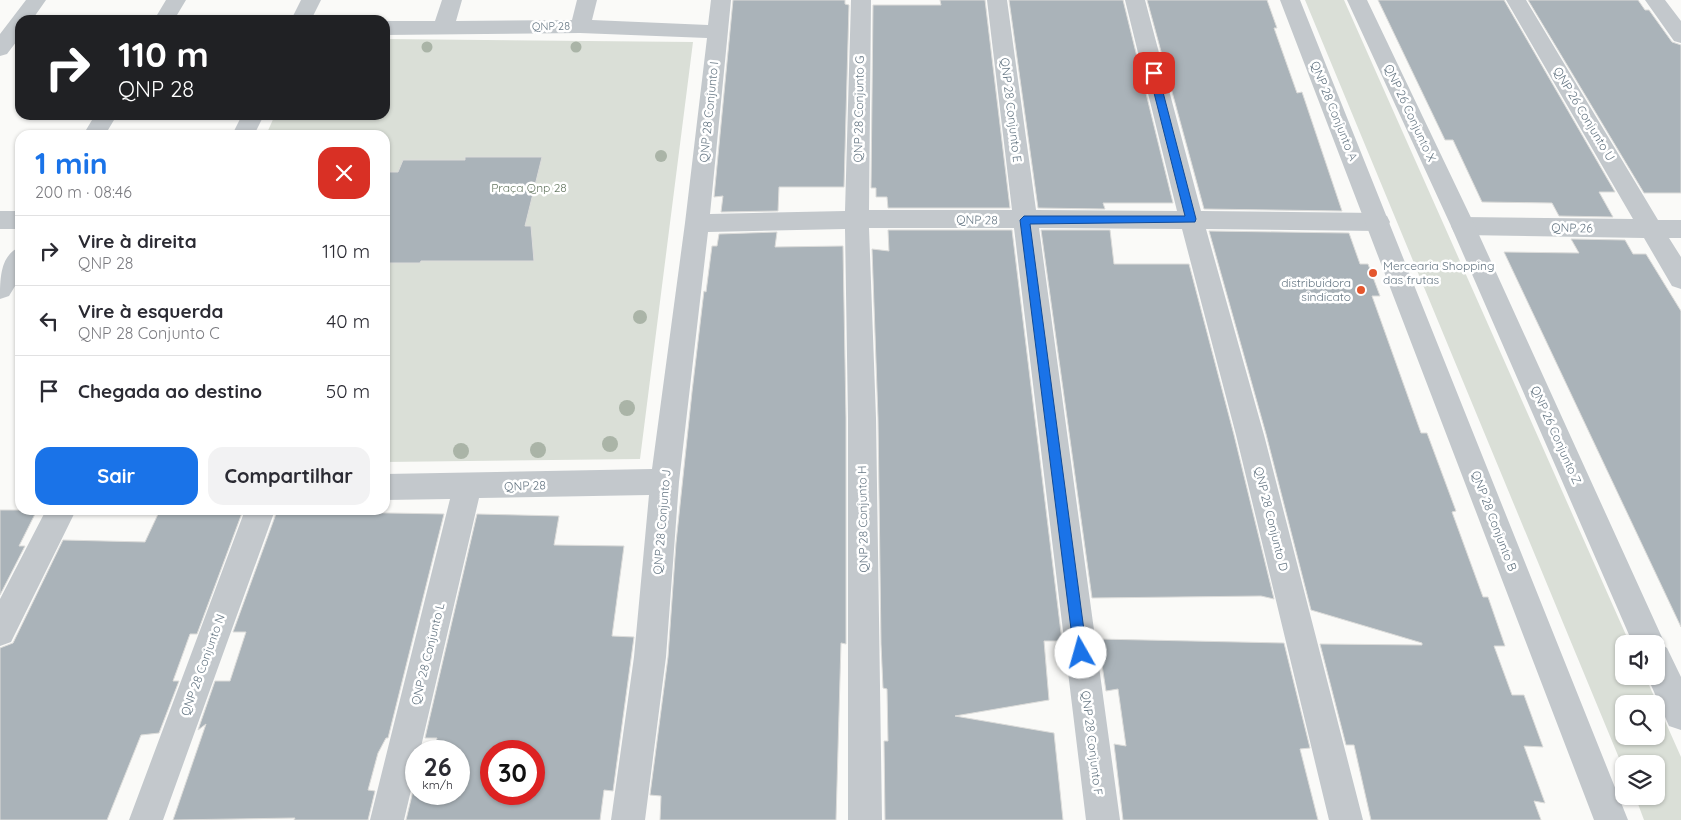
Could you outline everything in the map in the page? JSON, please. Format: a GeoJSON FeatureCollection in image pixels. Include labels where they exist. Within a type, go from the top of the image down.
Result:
{"type":"FeatureCollection","features":[{"type":"Feature","properties":{"kind":"street"},"geometry":{"type":"LineString","coordinates":[[25,15],[36,0]]}},
{"type":"Feature","properties":{"kind":"street"},"geometry":{"type":"LineString","coordinates":[[167,15],[176,0]]}},
{"type":"Feature","properties":{"kind":"street"},"geometry":{"type":"LineString","coordinates":[[304,15],[311,0]]}},
{"type":"Feature","properties":{"kind":"street"},"geometry":{"type":"LineString","coordinates":[[443,28],[452,0]]}},
{"type":"Feature","properties":{"kind":"street"},"geometry":{"type":"LineString","coordinates":[[580,26],[586,0]]}},
{"type":"Feature","properties":{"kind":"street","name":"QNP 28 Conjunto I"},"geometry":{"type":"LineString","coordinates":[[697,224],[721,0]]}},
{"type":"Feature","properties":{"kind":"street","name":"QNP 28 Conjunto G"},"geometry":{"type":"LineString","coordinates":[[857,218],[861,0]]}},
{"type":"Feature","properties":{"kind":"street","name":"QNP 28 Conjunto E"},"geometry":{"type":"LineString","coordinates":[[997,0],[1024,220]]}},
{"type":"Feature","properties":{"kind":"street","name":"QNP 28 Conjunto D"},"geometry":{"type":"LineString","coordinates":[[1135,0],[1191,219],[1250,435],[1346,820]]}},
{"type":"Feature","properties":{"kind":"street","name":"QNP 28 Conjunto A"},"geometry":{"type":"LineString","coordinates":[[1290,0],[1378,222]]}},
{"type":"Feature","properties":{"kind":"street","name":"QNP 26 Conjunto X"},"geometry":{"type":"LineString","coordinates":[[1357,0],[1463,226]]}},
{"type":"Feature","properties":{"kind":"street","name":"QNP 26 Conjunto U"},"geometry":{"type":"LineString","coordinates":[[1516,0],[1681,280]]}},
{"type":"Feature","properties":{"kind":"street"},"geometry":{"type":"LineString","coordinates":[[1655,0],[1681,36]]}},
{"type":"Feature","properties":{"kind":"street","name":"QNP 28"},"geometry":{"type":"LineString","coordinates":[[390,28],[580,26],[717,32]]}},
{"type":"Feature","properties":{"kind":"street"},"geometry":{"type":"LineString","coordinates":[[0,49],[15,29]]}},
{"type":"Feature","properties":{"kind":"street","name":"QNP 28"},"geometry":{"type":"LineString","coordinates":[[697,224],[857,218],[1191,219],[1378,222]]}},
{"type":"Feature","properties":{"kind":"street","name":"QNP 28 Conjunto H"},"geometry":{"type":"LineString","coordinates":[[857,218],[862,418],[865,820]]}},
{"type":"Feature","properties":{"kind":"street"},"geometry":{"type":"LineString","coordinates":[[0,220],[15,220]]}},
{"type":"Feature","properties":{"kind":"street","name":"QNP 28 Conjunto F"},"geometry":{"type":"LineString","coordinates":[[1024,220],[1102,820]]}},
{"type":"Feature","properties":{"kind":"street","name":"QNP 28 Conjunto B"},"geometry":{"type":"LineString","coordinates":[[1378,222],[1611,820]]}},
{"type":"Feature","properties":{"kind":"street","name":"QNP 28 Conjunto J"},"geometry":{"type":"LineString","coordinates":[[628,820],[650,657],[665,482],[697,224]]}},
{"type":"Feature","properties":{"kind":"street","name":"QNP 26"},"geometry":{"type":"LineString","coordinates":[[1463,226],[1681,229]]}},
{"type":"Feature","properties":{"kind":"street","name":"QNP 26 Conjunto Z"},"geometry":{"type":"LineString","coordinates":[[1463,226],[1645,635]]}},
{"type":"Feature","properties":{"kind":"street"},"geometry":{"type":"LineString","coordinates":[[0,289],[15,265]]}},
{"type":"Feature","properties":{"kind":"street","name":"QNP 28"},"geometry":{"type":"LineString","coordinates":[[390,488],[665,482]]}},
{"type":"Feature","properties":{"kind":"street","name":"QNP 28 Conjunto L"},"geometry":{"type":"LineString","coordinates":[[387,820],[467,487]]}},
{"type":"Feature","properties":{"kind":"street"},"geometry":{"type":"LineString","coordinates":[[0,631],[58,515]]}},
{"type":"Feature","properties":{"kind":"street","name":"QNP 28 Conjunto N"},"geometry":{"type":"LineString","coordinates":[[146,820],[258,515]]}},
{"type":"Feature","properties":{"kind":"street"},"geometry":{"type":"LineString","coordinates":[[1665,679],[1681,714]]}},
{"type":"Feature","properties":{"kind":"green space"},"geometry":{"type":"Polygon","coordinates":[[[1305,0],[1344,0],[1626,635],[1615,635],[1615,685],[1649,685],[1653,695],[1615,695],[1615,745],[1665,745],[1665,721],[1681,757],[1681,820],[1644,820],[1638,805],[1665,805],[1665,755],[1618,755],[1305,0]]]}},
{"type":"Feature","properties":{"kind":"green space","name":"Praça Qnp 28"},"geometry":{"type":"Polygon","coordinates":[[[390,39],[693,42],[640,459],[390,462],[390,130],[268,130],[273,120],[390,120],[390,39]]]}},
{"type":"Feature","properties":{"kind":"building"},"geometry":{"type":"Polygon","coordinates":[[[733,0],[845,0],[845,4],[849,5],[844,187],[779,187],[778,211],[721,212],[723,196],[714,197],[733,0]]]}},
{"type":"Feature","properties":{"kind":"building"},"geometry":{"type":"Polygon","coordinates":[[[940,0],[985,0],[1010,208],[888,208],[887,197],[876,197],[876,188],[871,188],[873,5],[941,5],[940,0]]]}},
{"type":"Feature","properties":{"kind":"building"},"geometry":{"type":"Polygon","coordinates":[[[1009,0],[1123,0],[1173,203],[1103,203],[1105,209],[1038,208],[1009,0]]]}},
{"type":"Feature","properties":{"kind":"building"},"geometry":{"type":"Polygon","coordinates":[[[1147,0],[1267,0],[1277,28],[1274,28],[1297,93],[1302,92],[1342,211],[1204,209],[1147,0]]]}},
{"type":"Feature","properties":{"kind":"building"},"geometry":{"type":"Polygon","coordinates":[[[1378,0],[1504,0],[1615,192],[1599,192],[1613,217],[1559,216],[1552,203],[1482,202],[1453,140],[1445,140],[1378,0]]]}},
{"type":"Feature","properties":{"kind":"building"},"geometry":{"type":"Polygon","coordinates":[[[1528,0],[1638,0],[1645,10],[1649,10],[1672,42],[1681,45],[1681,193],[1644,193],[1528,0]]]}},
{"type":"Feature","properties":{"kind":"building"},"geometry":{"type":"Polygon","coordinates":[[[465,157],[542,157],[525,226],[531,226],[534,261],[421,261],[420,263],[390,263],[390,172],[398,172],[403,160],[465,160],[465,157]]]}},
{"type":"Feature","properties":{"kind":"building"},"geometry":{"type":"Polygon","coordinates":[[[888,230],[1012,230],[1062,641],[1044,641],[1049,700],[955,716],[1054,733],[1063,820],[885,820],[884,741],[888,741],[887,689],[883,688],[881,644],[878,418],[872,249],[889,251],[888,230]]]}},
{"type":"Feature","properties":{"kind":"building"},"geometry":{"type":"Polygon","coordinates":[[[1041,230],[1110,230],[1114,264],[1189,264],[1234,435],[1274,599],[1261,596],[1092,598],[1041,230]]]}},
{"type":"Feature","properties":{"kind":"building"},"geometry":{"type":"Polygon","coordinates":[[[1209,231],[1349,233],[1360,264],[1368,264],[1380,296],[1372,296],[1421,433],[1427,433],[1456,511],[1452,512],[1483,597],[1488,597],[1505,646],[1494,646],[1512,695],[1524,695],[1543,747],[1524,746],[1545,803],[1534,801],[1541,820],[1371,820],[1354,745],[1346,745],[1320,644],[1422,645],[1422,643],[1311,610],[1266,434],[1209,231]]]}},
{"type":"Feature","properties":{"kind":"building"},"geometry":{"type":"Polygon","coordinates":[[[777,232],[775,247],[843,246],[846,418],[846,644],[841,643],[836,820],[660,820],[661,796],[650,795],[668,657],[676,543],[692,392],[704,291],[706,292],[712,246],[717,246],[719,234],[777,232]]]}},
{"type":"Feature","properties":{"kind":"building"},"geometry":{"type":"Polygon","coordinates":[[[1571,239],[1625,240],[1633,254],[1646,254],[1681,311],[1681,627],[1504,252],[1579,253],[1571,239]]]}},
{"type":"Feature","properties":{"kind":"building"},"geometry":{"type":"Polygon","coordinates":[[[0,510],[15,510],[15,515],[34,515],[19,546],[25,546],[0,595],[0,510]]]}},
{"type":"Feature","properties":{"kind":"building"},"geometry":{"type":"Polygon","coordinates":[[[444,514],[388,738],[386,738],[378,753],[368,790],[375,791],[368,820],[294,820],[295,818],[173,820],[206,724],[198,730],[215,681],[230,681],[246,632],[233,632],[276,515],[444,514]]]}},
{"type":"Feature","properties":{"kind":"building"},"geometry":{"type":"Polygon","coordinates":[[[477,514],[559,516],[554,545],[624,546],[612,636],[634,637],[613,791],[604,790],[600,820],[406,820],[410,805],[470,805],[470,740],[437,740],[437,738],[425,738],[477,514]]]}},
{"type":"Feature","properties":{"kind":"building"},"geometry":{"type":"Polygon","coordinates":[[[158,515],[241,515],[197,634],[190,634],[173,681],[179,681],[159,733],[141,735],[107,820],[0,820],[0,648],[13,643],[63,540],[145,542],[158,515]]]}},
{"type":"Feature","properties":{"kind":"building"},"geometry":{"type":"Polygon","coordinates":[[[1098,639],[1284,643],[1310,748],[1300,749],[1318,820],[1123,820],[1114,744],[1126,746],[1118,689],[1106,691],[1098,639]]]}},
{"type":"Feature","properties":{"kind":"place","name":"Mercearia Shopping das frutas"},"geometry":{"type":"Point","coordinates":[1373,273]}},
{"type":"Feature","properties":{"kind":"place","name":"distribuidora sindicato"},"geometry":{"type":"Point","coordinates":[1361,290]}},
{"type":"Feature","properties":{"kind":"route"},"geometry":{"type":"LineString","coordinates":[[1081,653],[1024,220],[1191,219],[1154,73]]}}]}
